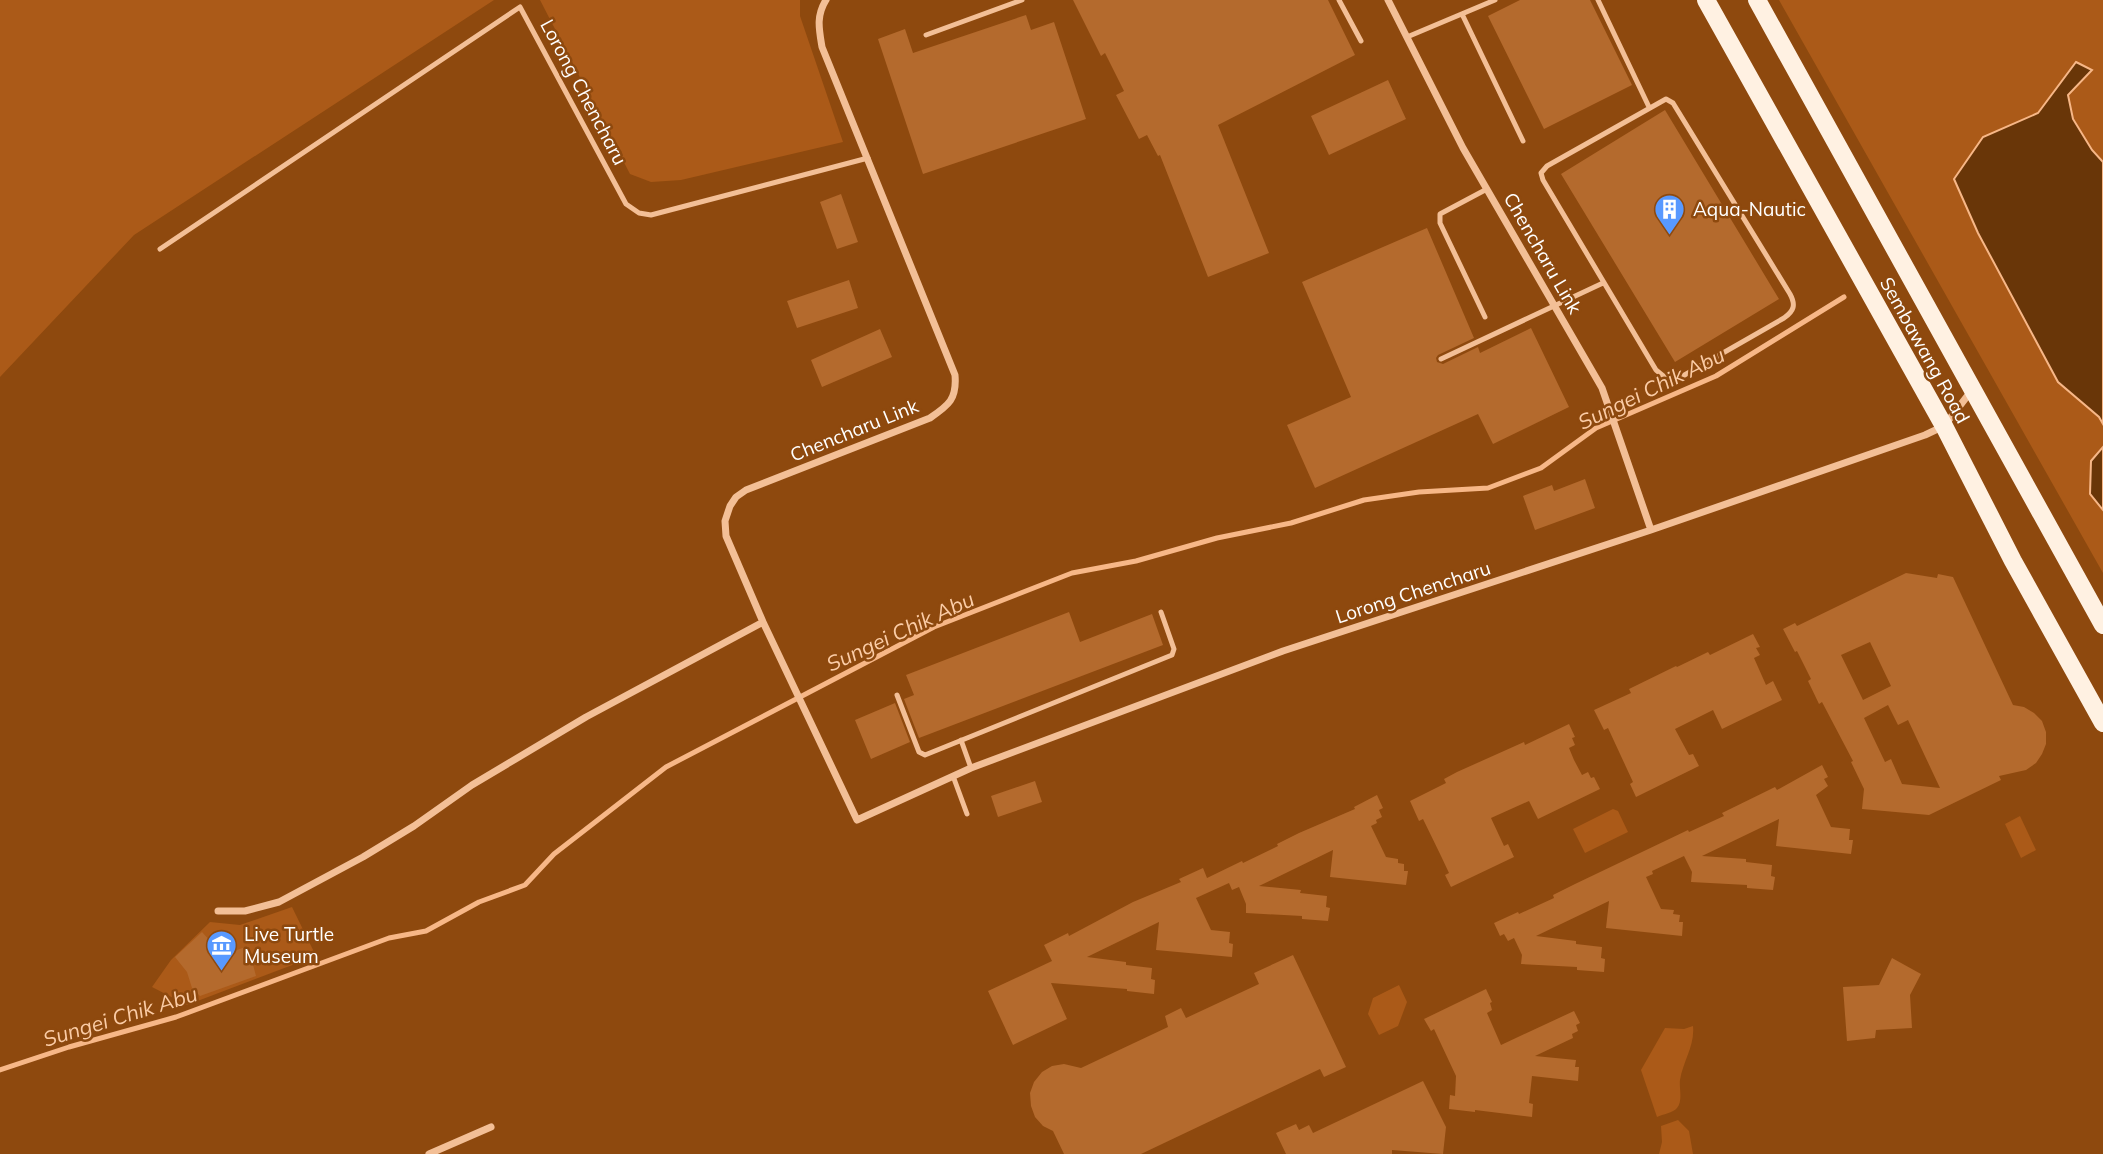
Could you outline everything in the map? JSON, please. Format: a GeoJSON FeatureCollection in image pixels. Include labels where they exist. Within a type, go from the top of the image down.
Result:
{"type":"FeatureCollection","features":[{"type":"Feature","properties":{"kind":"main road","name":"Sembawang Road"},"geometry":{"type":"LineString","coordinates":[[1706,0],[1944,426],[2013,561],[2103,723]]}},
{"type":"Feature","properties":{"kind":"main road","name":"Sembawang Road"},"geometry":{"type":"LineString","coordinates":[[1757,0],[2103,625]]}},
{"type":"Feature","properties":{"kind":"street","name":"Chencharu Link"},"geometry":{"type":"LineString","coordinates":[[826,0],[821,7],[818,22],[822,47],[955,375],[956,387],[952,400],[930,418],[746,490],[736,497],[725,521],[726,536],[762,622],[857,820]]}},
{"type":"Feature","properties":{"kind":"street","name":"Chencharu Link"},"geometry":{"type":"LineString","coordinates":[[1388,0],[1462,148],[1607,398],[1651,530]]}},
{"type":"Feature","properties":{"kind":"street","name":"Lorong Chencharu"},"geometry":{"type":"LineString","coordinates":[[857,820],[971,768],[1283,652],[1651,530],[1925,435],[1944,426],[1972,390]]}},
{"type":"Feature","properties":{"kind":"street"},"geometry":{"type":"LineString","coordinates":[[218,911],[245,911],[279,902],[363,857],[414,826],[472,785],[586,717],[762,622]]}},
{"type":"Feature","properties":{"kind":"street"},"geometry":{"type":"LineString","coordinates":[[429,1154],[491,1127]]}},
{"type":"Feature","properties":{"kind":"lane"},"geometry":{"type":"LineString","coordinates":[[926,35],[1022,0]]}},
{"type":"Feature","properties":{"kind":"lane"},"geometry":{"type":"LineString","coordinates":[[1339,0],[1362,41]]}},
{"type":"Feature","properties":{"kind":"lane"},"geometry":{"type":"LineString","coordinates":[[1406,37],[1495,0]]}},
{"type":"Feature","properties":{"kind":"lane"},"geometry":{"type":"LineString","coordinates":[[1598,0],[1649,107]]}},
{"type":"Feature","properties":{"kind":"lane","name":"Lorong Chencharu"},"geometry":{"type":"LineString","coordinates":[[160,249],[520,6],[626,204],[639,213],[651,215],[868,158]]}},
{"type":"Feature","properties":{"kind":"lane"},"geometry":{"type":"LineString","coordinates":[[1462,14],[1523,141]]}},
{"type":"Feature","properties":{"kind":"lane"},"geometry":{"type":"LineString","coordinates":[[1666,99],[1673,103],[1794,301],[1792,312],[1784,318],[1681,377],[1667,379],[1656,370],[1541,173],[1547,166],[1649,107],[1666,99]]}},
{"type":"Feature","properties":{"kind":"lane"},"geometry":{"type":"LineString","coordinates":[[1485,317],[1440,223],[1440,214],[1487,189]]}},
{"type":"Feature","properties":{"kind":"lane"},"geometry":{"type":"LineString","coordinates":[[1441,359],[1604,283]]}},
{"type":"Feature","properties":{"kind":"lane"},"geometry":{"type":"LineString","coordinates":[[897,695],[922,755],[1172,655],[1174,649],[1161,612]]}},
{"type":"Feature","properties":{"kind":"lane"},"geometry":{"type":"LineString","coordinates":[[961,740],[971,768]]}},
{"type":"Feature","properties":{"kind":"lane"},"geometry":{"type":"LineString","coordinates":[[953,776],[967,814]]}},
{"type":"Feature","properties":{"kind":"shaded area"},"geometry":{"type":"Polygon","coordinates":[[[0,0],[494,0],[134,235],[0,377],[0,0]]]}},
{"type":"Feature","properties":{"kind":"shaded area"},"geometry":{"type":"Polygon","coordinates":[[[540,0],[800,0],[800,16],[843,142],[681,180],[651,182],[630,174],[540,0]]]}},
{"type":"Feature","properties":{"kind":"shaded area"},"geometry":{"type":"Polygon","coordinates":[[[1779,0],[2103,0],[2103,573],[1779,0]]]}},
{"type":"Feature","properties":{"kind":"shaded area"},"geometry":{"type":"Polygon","coordinates":[[[2076,62],[2092,70],[2068,95],[2073,119],[2092,150],[2103,162],[2103,424],[2099,417],[2058,382],[1978,233],[1954,179],[1983,137],[2038,113],[2076,62]]]}},
{"type":"Feature","properties":{"kind":"shaded area"},"geometry":{"type":"Polygon","coordinates":[[[2103,447],[2103,510],[2090,494],[2091,461],[2103,447]]]}},
{"type":"Feature","properties":{"kind":"shaded area"},"geometry":{"type":"Polygon","coordinates":[[[1613,809],[1618,811],[1628,832],[1585,853],[1573,829],[1613,809]]]}},
{"type":"Feature","properties":{"kind":"shaded area"},"geometry":{"type":"Polygon","coordinates":[[[2020,816],[2036,850],[2021,858],[2005,824],[2020,816]]]}},
{"type":"Feature","properties":{"kind":"shaded area","name":"Live Turtle Museum"},"geometry":{"type":"Polygon","coordinates":[[[292,907],[316,956],[187,1005],[152,987],[171,960],[210,922],[240,925],[292,907]]]}},
{"type":"Feature","properties":{"kind":"shaded area"},"geometry":{"type":"Polygon","coordinates":[[[1399,985],[1407,1002],[1398,1026],[1379,1035],[1368,1014],[1373,998],[1399,985]]]}},
{"type":"Feature","properties":{"kind":"shaded area"},"geometry":{"type":"Polygon","coordinates":[[[1693,1026],[1692,1040],[1680,1080],[1679,1105],[1673,1111],[1657,1117],[1641,1070],[1665,1028],[1684,1029],[1693,1026]]]}},
{"type":"Feature","properties":{"kind":"shaded area"},"geometry":{"type":"Polygon","coordinates":[[[1678,1120],[1689,1131],[1693,1154],[1659,1154],[1662,1142],[1661,1126],[1678,1120]]]}},
{"type":"Feature","properties":{"kind":"building"},"geometry":{"type":"Polygon","coordinates":[[[1073,0],[1328,0],[1355,55],[1218,125],[1269,253],[1208,277],[1160,155],[1158,156],[1147,135],[1139,139],[1116,95],[1124,91],[1105,53],[1101,56],[1073,0]]]}},
{"type":"Feature","properties":{"kind":"building"},"geometry":{"type":"Polygon","coordinates":[[[1520,0],[1590,0],[1632,85],[1544,129],[1488,16],[1520,0]]]}},
{"type":"Feature","properties":{"kind":"building"},"geometry":{"type":"Polygon","coordinates":[[[1026,15],[1031,30],[1054,22],[1086,119],[923,174],[878,39],[905,29],[913,53],[1026,15]]]}},
{"type":"Feature","properties":{"kind":"building"},"geometry":{"type":"Polygon","coordinates":[[[1388,80],[1406,119],[1329,155],[1311,116],[1388,80]]]}},
{"type":"Feature","properties":{"kind":"building","name":"Aqua-Nautic"},"geometry":{"type":"Polygon","coordinates":[[[1665,110],[1779,299],[1675,362],[1561,174],[1665,110]]]}},
{"type":"Feature","properties":{"kind":"building"},"geometry":{"type":"Polygon","coordinates":[[[841,194],[858,242],[837,249],[820,202],[841,194]]]}},
{"type":"Feature","properties":{"kind":"building"},"geometry":{"type":"Polygon","coordinates":[[[1427,228],[1474,338],[1438,355],[1437,362],[1443,364],[1478,347],[1480,353],[1531,328],[1569,407],[1493,444],[1478,414],[1315,488],[1287,425],[1351,397],[1302,282],[1427,228]]]}},
{"type":"Feature","properties":{"kind":"building"},"geometry":{"type":"Polygon","coordinates":[[[849,280],[858,308],[797,328],[787,301],[849,280]]]}},
{"type":"Feature","properties":{"kind":"building"},"geometry":{"type":"Polygon","coordinates":[[[880,329],[892,357],[822,387],[811,360],[880,329]]]}},
{"type":"Feature","properties":{"kind":"building"},"geometry":{"type":"Polygon","coordinates":[[[1585,479],[1595,508],[1535,530],[1523,496],[1552,485],[1554,491],[1585,479]]]}},
{"type":"Feature","properties":{"kind":"building"},"geometry":{"type":"Polygon","coordinates":[[[1906,573],[1937,578],[1938,574],[1953,577],[2013,705],[2024,707],[2042,721],[2046,744],[2042,754],[2036,763],[2026,770],[1999,776],[2001,780],[1929,815],[1862,809],[1864,789],[1851,762],[1853,761],[1822,702],[1819,704],[1808,681],[1811,679],[1783,629],[1795,623],[1797,626],[1906,573]],[[1870,642],[1841,655],[1863,700],[1891,686],[1870,642]],[[1888,705],[1864,718],[1885,762],[1891,759],[1902,784],[1940,788],[1908,720],[1898,725],[1888,705]]]}},
{"type":"Feature","properties":{"kind":"building"},"geometry":{"type":"Polygon","coordinates":[[[1069,612],[1080,642],[1152,614],[1163,645],[919,738],[904,699],[914,695],[906,675],[1069,612]]]}},
{"type":"Feature","properties":{"kind":"building"},"geometry":{"type":"Polygon","coordinates":[[[1753,634],[1760,647],[1756,648],[1760,655],[1754,658],[1766,685],[1773,681],[1782,700],[1722,729],[1713,710],[1675,729],[1689,755],[1693,754],[1699,766],[1636,797],[1630,784],[1633,782],[1608,728],[1604,730],[1594,710],[1631,693],[1629,689],[1676,666],[1708,652],[1710,655],[1753,634]]]}},
{"type":"Feature","properties":{"kind":"building"},"geometry":{"type":"Polygon","coordinates":[[[895,703],[910,742],[871,759],[855,720],[895,703]]]}},
{"type":"Feature","properties":{"kind":"building"},"geometry":{"type":"Polygon","coordinates":[[[1569,724],[1575,737],[1572,738],[1575,745],[1569,748],[1574,760],[1582,775],[1588,772],[1600,789],[1538,819],[1529,801],[1491,818],[1504,846],[1508,844],[1514,857],[1451,887],[1445,875],[1449,873],[1441,856],[1423,819],[1419,821],[1410,801],[1446,783],[1444,779],[1457,772],[1569,724]]]}},
{"type":"Feature","properties":{"kind":"building"},"geometry":{"type":"Polygon","coordinates":[[[1822,765],[1828,777],[1824,779],[1828,786],[1816,795],[1831,827],[1850,829],[1849,840],[1853,840],[1851,854],[1776,846],[1779,819],[1702,856],[1746,859],[1746,862],[1772,865],[1771,876],[1775,877],[1773,890],[1747,888],[1747,885],[1691,882],[1692,872],[1684,856],[1652,871],[1653,874],[1646,877],[1661,909],[1674,910],[1673,914],[1680,915],[1679,922],[1683,922],[1682,936],[1606,928],[1609,901],[1536,936],[1602,947],[1604,972],[1577,970],[1577,967],[1521,964],[1522,955],[1514,938],[1508,941],[1504,934],[1500,936],[1494,923],[1554,898],[1553,895],[1575,884],[1688,830],[1689,832],[1724,816],[1722,813],[1775,787],[1777,790],[1822,765]]]}},
{"type":"Feature","properties":{"kind":"building"},"geometry":{"type":"Polygon","coordinates":[[[1035,781],[1042,802],[998,817],[991,796],[1035,781]]]}},
{"type":"Feature","properties":{"kind":"building"},"geometry":{"type":"Polygon","coordinates":[[[1377,795],[1383,808],[1379,810],[1382,817],[1371,826],[1386,857],[1398,859],[1398,863],[1404,864],[1404,871],[1408,871],[1406,885],[1330,877],[1333,850],[1259,886],[1301,890],[1300,893],[1327,896],[1326,907],[1330,908],[1328,921],[1302,919],[1302,916],[1246,913],[1246,904],[1239,887],[1232,890],[1229,883],[1196,898],[1211,930],[1230,932],[1232,957],[1156,950],[1159,922],[1087,957],[1152,968],[1154,994],[1127,989],[1051,983],[1067,1019],[1013,1045],[988,991],[1052,961],[1044,945],[1068,933],[1069,936],[1133,902],[1181,882],[1179,879],[1203,868],[1207,878],[1242,861],[1243,863],[1299,833],[1355,809],[1354,807],[1377,795]]]}},
{"type":"Feature","properties":{"kind":"building","name":"Live Turtle Museum"},"geometry":{"type":"Polygon","coordinates":[[[202,932],[223,955],[248,946],[256,976],[200,996],[192,988],[187,972],[175,957],[202,932]]]}},
{"type":"Feature","properties":{"kind":"building"},"geometry":{"type":"Polygon","coordinates":[[[1293,955],[1346,1067],[1324,1077],[1320,1069],[1141,1154],[1064,1154],[1053,1131],[1043,1126],[1035,1117],[1030,1093],[1042,1072],[1052,1066],[1064,1064],[1081,1068],[1168,1027],[1165,1016],[1181,1008],[1186,1018],[1259,984],[1254,973],[1293,955]]]}},
{"type":"Feature","properties":{"kind":"building"},"geometry":{"type":"Polygon","coordinates":[[[1892,958],[1921,974],[1910,995],[1912,1028],[1876,1030],[1875,1038],[1847,1041],[1843,987],[1879,985],[1892,958]]]}},
{"type":"Feature","properties":{"kind":"building"},"geometry":{"type":"Polygon","coordinates":[[[1486,989],[1492,1002],[1492,1010],[1487,1013],[1501,1045],[1574,1011],[1580,1023],[1576,1025],[1578,1031],[1572,1034],[1573,1038],[1535,1056],[1576,1060],[1575,1067],[1579,1067],[1578,1081],[1532,1076],[1529,1103],[1533,1104],[1532,1117],[1449,1109],[1450,1095],[1455,1096],[1456,1076],[1434,1029],[1431,1031],[1424,1019],[1486,989]]]}},
{"type":"Feature","properties":{"kind":"building"},"geometry":{"type":"Polygon","coordinates":[[[1423,1081],[1446,1127],[1443,1154],[1392,1150],[1392,1154],[1286,1154],[1276,1133],[1296,1124],[1299,1130],[1309,1125],[1313,1133],[1423,1081]]]}},
{"type":"Feature","properties":{"kind":"waterway","name":"Sungei Chik Abu"},"geometry":{"type":"LineString","coordinates":[[0,1070],[69,1047],[176,1017],[389,938],[426,931],[479,902],[525,885],[554,854],[666,767],[934,627],[1072,573],[1136,561],[1217,538],[1291,523],[1364,500],[1419,492],[1488,488],[1541,468],[1596,428],[1716,376],[1844,297]]}},
{"type":"Feature","properties":{"kind":"place","name":"Aqua-Nautic"},"geometry":{"type":"Point","coordinates":[1670,236]}},
{"type":"Feature","properties":{"kind":"place","name":"Live Turtle Museum"},"geometry":{"type":"Point","coordinates":[221,972]}}]}
